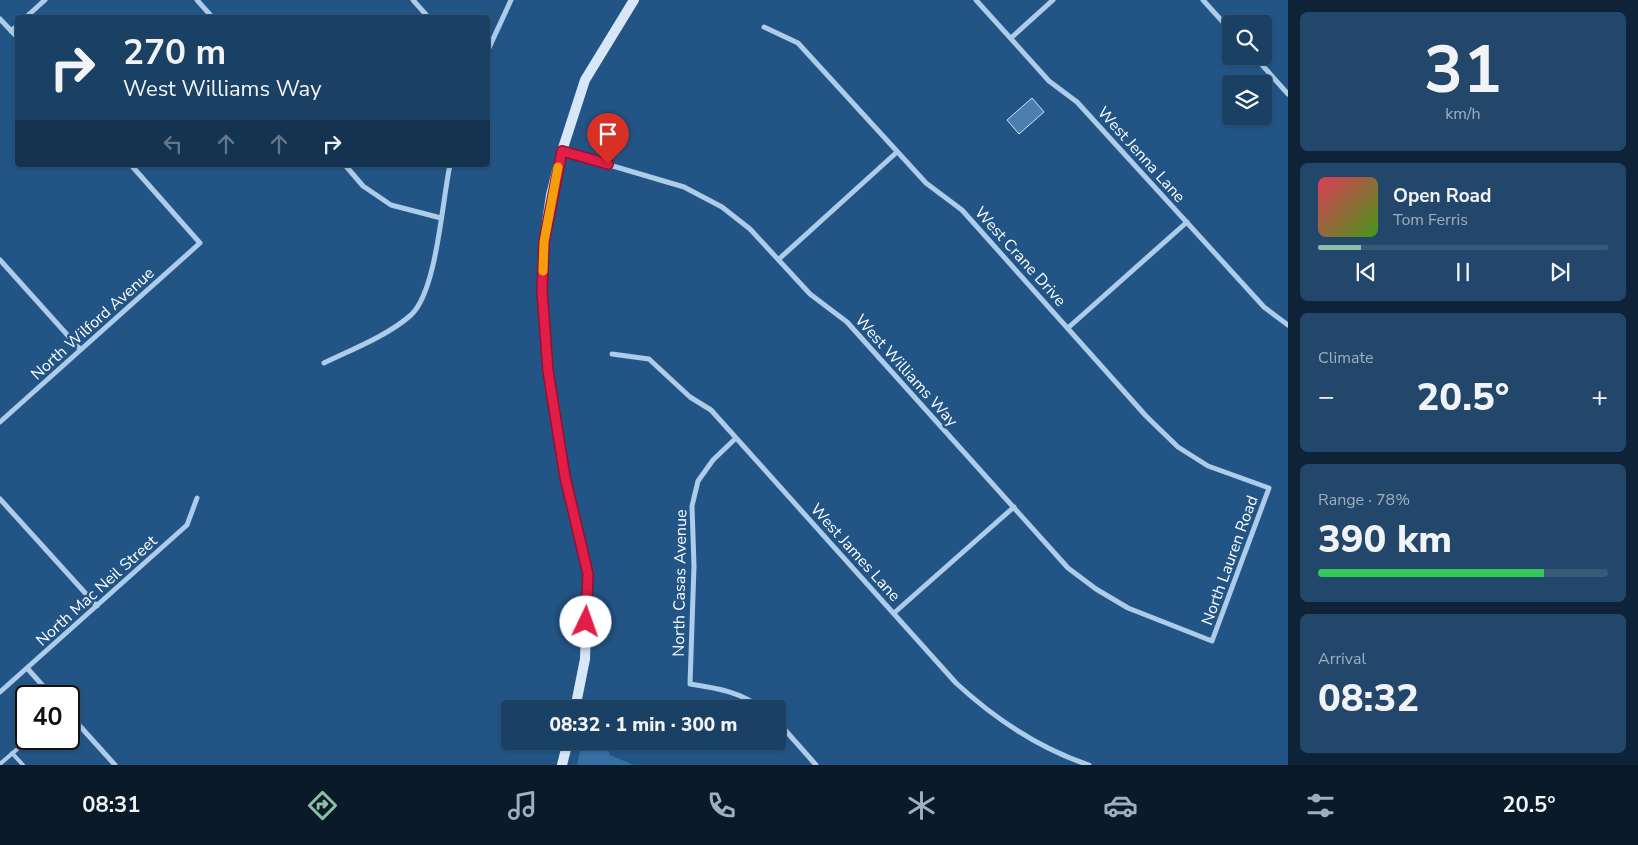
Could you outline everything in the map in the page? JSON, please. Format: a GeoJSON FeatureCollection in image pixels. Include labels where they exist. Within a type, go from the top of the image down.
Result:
{"type":"FeatureCollection","features":[{"type":"Feature","properties":{"kind":"street"},"geometry":{"type":"LineString","coordinates":[[28,15],[45,0]]}},
{"type":"Feature","properties":{"kind":"street"},"geometry":{"type":"LineString","coordinates":[[197,0],[210,15]]}},
{"type":"Feature","properties":{"kind":"street"},"geometry":{"type":"LineString","coordinates":[[413,0],[426,15]]}},
{"type":"Feature","properties":{"kind":"street"},"geometry":{"type":"LineString","coordinates":[[490,46],[511,0]]}},
{"type":"Feature","properties":{"kind":"street"},"geometry":{"type":"LineString","coordinates":[[577,700],[585,659],[588,574],[564,468],[548,371],[542,291],[544,242],[562,151],[585,80],[634,0]]}},
{"type":"Feature","properties":{"kind":"street","name":"West Jenna Lane"},"geometry":{"type":"LineString","coordinates":[[976,0],[1049,81],[1077,102],[1264,307],[1288,324]]}},
{"type":"Feature","properties":{"kind":"street"},"geometry":{"type":"LineString","coordinates":[[1011,38],[1053,0]]}},
{"type":"Feature","properties":{"kind":"street"},"geometry":{"type":"LineString","coordinates":[[1203,0],[1222,21]]}},
{"type":"Feature","properties":{"kind":"street"},"geometry":{"type":"LineString","coordinates":[[0,19],[15,35]]}},
{"type":"Feature","properties":{"kind":"street"},"geometry":{"type":"LineString","coordinates":[[11,31],[15,27]]}},
{"type":"Feature","properties":{"kind":"street","name":"West Crane Drive"},"geometry":{"type":"LineString","coordinates":[[764,27],[798,43],[926,183],[962,210],[1069,327],[1146,416],[1178,447],[1208,466],[1269,488]]}},
{"type":"Feature","properties":{"kind":"street"},"geometry":{"type":"LineString","coordinates":[[1262,65],[1288,94]]}},
{"type":"Feature","properties":{"kind":"street","name":"West Williams Way"},"geometry":{"type":"LineString","coordinates":[[562,151],[684,187],[722,207],[750,228],[810,294],[847,322],[1068,568],[1096,589],[1128,608],[1212,641]]}},
{"type":"Feature","properties":{"kind":"street"},"geometry":{"type":"LineString","coordinates":[[779,259],[898,152]]}},
{"type":"Feature","properties":{"kind":"street","name":"North Wilford Avenue"},"geometry":{"type":"LineString","coordinates":[[0,422],[200,243],[132,167]]}},
{"type":"Feature","properties":{"kind":"street"},"geometry":{"type":"LineString","coordinates":[[347,167],[363,186],[391,204],[441,218]]}},
{"type":"Feature","properties":{"kind":"street"},"geometry":{"type":"LineString","coordinates":[[324,364],[387,332],[412,314],[425,294],[450,167]]}},
{"type":"Feature","properties":{"kind":"street"},"geometry":{"type":"LineString","coordinates":[[1069,327],[1187,222]]}},
{"type":"Feature","properties":{"kind":"street"},"geometry":{"type":"LineString","coordinates":[[0,260],[80,349]]}},
{"type":"Feature","properties":{"kind":"street","name":"West James Lane"},"geometry":{"type":"LineString","coordinates":[[612,354],[649,359],[690,397],[711,410],[956,683],[986,711],[1020,734],[1071,759],[1088,765]]}},
{"type":"Feature","properties":{"kind":"street","name":"North Casas Avenue"},"geometry":{"type":"LineString","coordinates":[[736,438],[713,460],[698,481],[692,506],[694,566],[690,684],[723,689],[750,700]]}},
{"type":"Feature","properties":{"kind":"street","name":"North Lauren Road"},"geometry":{"type":"LineString","coordinates":[[1212,641],[1269,488]]}},
{"type":"Feature","properties":{"kind":"street","name":"North Mac Neil Street"},"geometry":{"type":"LineString","coordinates":[[0,692],[187,525],[197,498]]}},
{"type":"Feature","properties":{"kind":"street"},"geometry":{"type":"LineString","coordinates":[[0,499],[97,606]]}},
{"type":"Feature","properties":{"kind":"street"},"geometry":{"type":"LineString","coordinates":[[894,613],[1014,507]]}},
{"type":"Feature","properties":{"kind":"street"},"geometry":{"type":"LineString","coordinates":[[27,668],[42,685]]}},
{"type":"Feature","properties":{"kind":"street"},"geometry":{"type":"LineString","coordinates":[[80,726],[115,765]]}},
{"type":"Feature","properties":{"kind":"street"},"geometry":{"type":"LineString","coordinates":[[786,731],[816,765]]}},
{"type":"Feature","properties":{"kind":"street"},"geometry":{"type":"LineString","coordinates":[[562,765],[566,750]]}},
{"type":"Feature","properties":{"kind":"lane"},"geometry":{"type":"LineString","coordinates":[[0,764],[15,750]]}},
{"type":"Feature","properties":{"kind":"lane"},"geometry":{"type":"LineString","coordinates":[[12,753],[23,765]]}},
{"type":"Feature","properties":{"kind":"shaded area"},"geometry":{"type":"Polygon","coordinates":[[[580,750],[608,750],[610,755],[634,765],[577,765],[580,750]]]}},
{"type":"Feature","properties":{"kind":"building"},"geometry":{"type":"Polygon","coordinates":[[[1032,98],[1044,112],[1019,134],[1007,120],[1032,98]]]}},
{"type":"Feature","properties":{"kind":"slow traffic"},"geometry":{"type":"LineString","coordinates":[[543,271],[544,242],[551,195],[558,167]]}},
{"type":"Feature","properties":{"kind":"route"},"geometry":{"type":"LineString","coordinates":[[586,622],[588,574],[565,477],[548,371],[542,291],[544,242],[551,195],[562,151],[608,164]]}}]}
